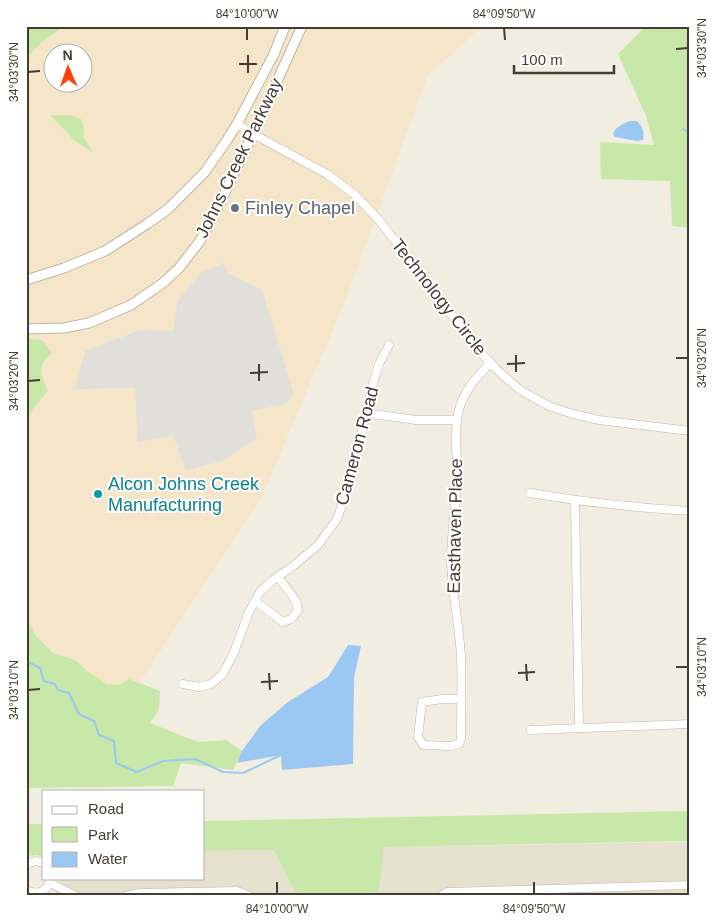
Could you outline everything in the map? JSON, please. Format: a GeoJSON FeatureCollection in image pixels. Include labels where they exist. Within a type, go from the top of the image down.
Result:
{"type":"FeatureCollection","features":[{"type":"Feature","properties":{"kind":"street","name":"Johns Creek Parkway"},"geometry":{"type":"LineString","coordinates":[[26,280],[64,268],[105,251],[168,210],[205,172],[237,124],[274,54],[285,26]]}},
{"type":"Feature","properties":{"kind":"street","name":"Johns Creek Parkway"},"geometry":{"type":"LineString","coordinates":[[26,329],[64,328],[90,323],[131,305],[179,268],[200,241],[253,134],[302,26]]}},
{"type":"Feature","properties":{"kind":"street","name":"Technology Circle"},"geometry":{"type":"LineString","coordinates":[[237,124],[327,174],[355,195],[379,220],[477,348],[490,363],[520,390],[549,406],[574,414],[600,420],[690,431]]}},
{"type":"Feature","properties":{"kind":"street","name":"Cameron Road"},"geometry":{"type":"LineString","coordinates":[[183,684],[199,688],[211,684],[222,675],[233,655],[249,612],[260,592],[318,545],[337,519],[352,478],[371,390],[379,364],[389,345]]}},
{"type":"Feature","properties":{"kind":"street","name":"Easthaven Place"},"geometry":{"type":"LineString","coordinates":[[461,699],[422,702],[418,737],[423,745],[451,746],[458,744],[461,739],[461,699],[461,656],[453,595],[451,561],[452,532],[457,494],[457,420],[459,409],[470,384],[490,363]]}},
{"type":"Feature","properties":{"kind":"street"},"geometry":{"type":"LineString","coordinates":[[365,413],[416,420],[457,420]]}},
{"type":"Feature","properties":{"kind":"street"},"geometry":{"type":"LineString","coordinates":[[530,493],[652,509],[690,511]]}},
{"type":"Feature","properties":{"kind":"street"},"geometry":{"type":"LineString","coordinates":[[575,500],[579,728]]}},
{"type":"Feature","properties":{"kind":"street"},"geometry":{"type":"LineString","coordinates":[[255,601],[283,622],[291,619],[298,610],[298,602],[278,576]]}},
{"type":"Feature","properties":{"kind":"street"},"geometry":{"type":"LineString","coordinates":[[531,730],[690,724]]}},
{"type":"Feature","properties":{"kind":"street"},"geometry":{"type":"LineString","coordinates":[[26,864],[35,861],[42,863]]}},
{"type":"Feature","properties":{"kind":"street"},"geometry":{"type":"LineString","coordinates":[[28,893],[43,891],[51,881],[76,896]]}},
{"type":"Feature","properties":{"kind":"street"},"geometry":{"type":"LineString","coordinates":[[441,896],[447,892],[690,884]]}},
{"type":"Feature","properties":{"kind":"street"},"geometry":{"type":"LineString","coordinates":[[126,896],[238,891],[249,896]]}},
{"type":"Feature","properties":{"kind":"shaded area"},"geometry":{"type":"Polygon","coordinates":[[[26,26],[484,26],[428,75],[346,299],[262,497],[138,685],[26,716],[26,26]]]}},
{"type":"Feature","properties":{"kind":"shaded area"},"geometry":{"type":"Polygon","coordinates":[[[224,263],[228,273],[262,290],[294,394],[285,404],[251,411],[257,438],[222,461],[186,470],[173,435],[138,442],[135,388],[75,389],[85,351],[140,330],[173,331],[178,300],[202,272],[224,263]]]}},
{"type":"Feature","properties":{"kind":"shaded area"},"geometry":{"type":"Polygon","coordinates":[[[690,842],[690,896],[378,896],[383,847],[690,842]]]}},
{"type":"Feature","properties":{"kind":"shaded area"},"geometry":{"type":"Polygon","coordinates":[[[274,850],[297,896],[54,896],[59,880],[205,880],[205,851],[274,850]]]}},
{"type":"Feature","properties":{"kind":"green space"},"geometry":{"type":"Polygon","coordinates":[[[26,26],[64,26],[42,42],[26,57],[26,26]]]}},
{"type":"Feature","properties":{"kind":"green space"},"geometry":{"type":"Polygon","coordinates":[[[646,26],[690,26],[690,228],[672,226],[670,181],[601,179],[600,142],[654,145],[646,116],[618,54],[646,26]]]}},
{"type":"Feature","properties":{"kind":"green space"},"geometry":{"type":"Polygon","coordinates":[[[50,115],[70,115],[81,119],[84,129],[83,137],[94,153],[75,141],[50,115]]]}},
{"type":"Feature","properties":{"kind":"green space"},"geometry":{"type":"Polygon","coordinates":[[[26,339],[42,340],[52,353],[44,362],[41,371],[48,391],[34,407],[26,423],[26,339]]]}},
{"type":"Feature","properties":{"kind":"green space"},"geometry":{"type":"Polygon","coordinates":[[[26,617],[36,636],[53,653],[75,660],[87,671],[107,684],[119,685],[129,679],[160,691],[159,710],[150,723],[198,742],[226,740],[242,751],[233,770],[181,763],[173,786],[26,788],[26,617]]]}},
{"type":"Feature","properties":{"kind":"green space"},"geometry":{"type":"Polygon","coordinates":[[[690,811],[690,841],[384,847],[378,896],[297,896],[274,850],[205,851],[205,821],[690,811]]]}},
{"type":"Feature","properties":{"kind":"green space"},"geometry":{"type":"Polygon","coordinates":[[[26,824],[42,824],[42,856],[26,856],[26,824]]]}},
{"type":"Feature","properties":{"kind":"water"},"geometry":{"type":"Polygon","coordinates":[[[630,121],[637,121],[640,125],[644,137],[643,140],[637,141],[615,137],[613,134],[616,129],[630,121]]]}},
{"type":"Feature","properties":{"kind":"water"},"geometry":{"type":"Polygon","coordinates":[[[348,645],[361,646],[354,678],[353,764],[282,770],[281,755],[237,763],[242,751],[261,725],[288,702],[328,677],[348,645]]]}},
{"type":"Feature","properties":{"kind":"waterway"},"geometry":{"type":"LineString","coordinates":[[683,129],[690,133]]}},
{"type":"Feature","properties":{"kind":"waterway"},"geometry":{"type":"LineString","coordinates":[[26,661],[40,668],[44,681],[55,684],[58,690],[69,693],[79,714],[94,721],[99,735],[114,741],[116,763],[137,772],[163,761],[195,759],[223,772],[243,773],[281,755]]}},
{"type":"Feature","properties":{"kind":"place","name":"Finley Chapel"},"geometry":{"type":"Point","coordinates":[235,208]}},
{"type":"Feature","properties":{"kind":"place","name":"Alcon Johns Creek Manufacturing"},"geometry":{"type":"Point","coordinates":[98,494]}}]}
